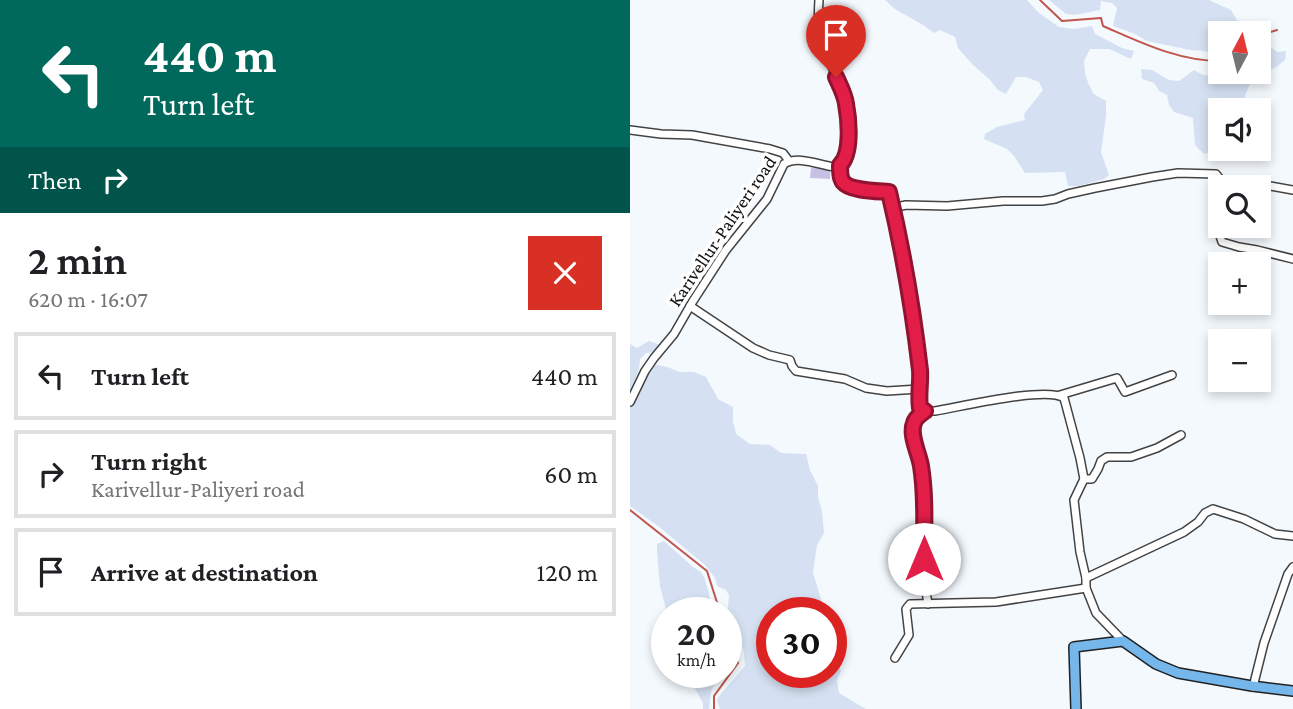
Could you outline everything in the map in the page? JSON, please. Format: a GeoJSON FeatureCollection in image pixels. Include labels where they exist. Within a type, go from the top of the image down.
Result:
{"type":"FeatureCollection","features":[{"type":"Feature","properties":{"kind":"main road"},"geometry":{"type":"LineString","coordinates":[[1076,709],[1074,647],[1123,641],[1156,664],[1178,673],[1253,687],[1293,691]]}},
{"type":"Feature","properties":{"kind":"street"},"geometry":{"type":"LineString","coordinates":[[819,0],[818,24],[821,39],[846,102],[848,145],[840,165],[841,180],[852,188],[889,192],[908,283],[920,374],[920,408],[935,411],[1031,394],[1052,393],[1064,398],[1084,479],[1074,500],[1086,589],[1096,613],[1123,641]]}},
{"type":"Feature","properties":{"kind":"street"},"geometry":{"type":"LineString","coordinates":[[630,130],[692,135],[770,149],[783,153],[789,161]]}},
{"type":"Feature","properties":{"kind":"street","name":"Karivellur-Paliyeri road"},"geometry":{"type":"LineString","coordinates":[[630,402],[645,371],[674,334],[726,250],[767,199],[784,164],[798,160],[834,167],[840,165]]}},
{"type":"Feature","properties":{"kind":"street"},"geometry":{"type":"LineString","coordinates":[[892,208],[906,205],[947,206],[1042,201],[1109,185],[1178,173],[1217,175]]}},
{"type":"Feature","properties":{"kind":"street"},"geometry":{"type":"LineString","coordinates":[[1271,186],[1293,190]]}},
{"type":"Feature","properties":{"kind":"street"},"geometry":{"type":"LineString","coordinates":[[1222,238],[1222,242],[1293,260]]}},
{"type":"Feature","properties":{"kind":"street"},"geometry":{"type":"LineString","coordinates":[[690,306],[753,348],[790,360],[796,371],[845,379],[866,388],[887,391],[919,388]]}},
{"type":"Feature","properties":{"kind":"street"},"geometry":{"type":"LineString","coordinates":[[1060,395],[1117,378],[1125,391],[1172,375]]}},
{"type":"Feature","properties":{"kind":"street"},"geometry":{"type":"LineString","coordinates":[[925,411],[916,418],[913,433],[924,483],[925,579],[928,604]]}},
{"type":"Feature","properties":{"kind":"street"},"geometry":{"type":"LineString","coordinates":[[1084,479],[1092,479],[1101,461],[1107,457],[1131,457],[1157,448],[1181,435]]}},
{"type":"Feature","properties":{"kind":"street"},"geometry":{"type":"LineString","coordinates":[[1086,578],[1184,532],[1213,509],[1244,519],[1275,534],[1293,536]]}},
{"type":"Feature","properties":{"kind":"street"},"geometry":{"type":"LineString","coordinates":[[1253,687],[1264,643],[1288,574],[1293,567]]}},
{"type":"Feature","properties":{"kind":"street"},"geometry":{"type":"LineString","coordinates":[[895,657],[909,635],[906,609],[910,604],[996,602],[1086,589]]}},
{"type":"Feature","properties":{"kind":"shaded area"},"geometry":{"type":"Polygon","coordinates":[[[885,0],[1027,0],[1039,13],[1059,27],[1074,29],[1092,26],[1095,34],[1134,51],[1131,59],[1109,49],[1090,49],[1084,61],[1089,85],[1094,94],[1106,101],[1101,152],[1109,175],[1079,186],[1068,186],[1065,172],[1025,173],[1007,149],[984,139],[985,134],[997,127],[1025,120],[1024,114],[1043,90],[1039,82],[1026,77],[1016,77],[1006,94],[998,90],[958,48],[955,37],[940,30],[934,33],[885,0]]]}},
{"type":"Feature","properties":{"kind":"shaded area"},"geometry":{"type":"Polygon","coordinates":[[[1049,0],[1209,0],[1231,10],[1238,21],[1208,21],[1208,52],[1147,41],[1113,26],[1117,8],[1112,3],[1101,1],[1100,10],[1066,14],[1049,0]]]}},
{"type":"Feature","properties":{"kind":"shaded area"},"geometry":{"type":"Polygon","coordinates":[[[1271,47],[1277,52],[1286,51],[1285,60],[1271,69],[1271,47]]]}},
{"type":"Feature","properties":{"kind":"shaded area"},"geometry":{"type":"Polygon","coordinates":[[[1141,69],[1152,70],[1169,80],[1179,81],[1194,70],[1208,75],[1208,84],[1250,84],[1245,98],[1208,98],[1208,153],[1204,154],[1195,145],[1193,118],[1174,112],[1167,95],[1159,91],[1154,83],[1142,79],[1141,69]]]}},
{"type":"Feature","properties":{"kind":"shaded area"},"geometry":{"type":"Polygon","coordinates":[[[811,168],[830,169],[830,179],[810,178],[811,168]]]}},
{"type":"Feature","properties":{"kind":"shaded area"},"geometry":{"type":"Polygon","coordinates":[[[649,341],[660,345],[654,352],[646,353],[640,359],[630,394],[630,344],[637,348],[649,341]]]}},
{"type":"Feature","properties":{"kind":"shaded area"},"geometry":{"type":"Polygon","coordinates":[[[653,364],[680,372],[694,372],[706,377],[718,399],[733,407],[736,434],[750,444],[770,445],[781,453],[806,454],[818,486],[822,511],[824,533],[817,545],[813,573],[820,597],[756,597],[756,688],[838,688],[839,693],[866,709],[720,709],[717,700],[726,688],[742,688],[742,669],[745,666],[742,597],[729,597],[726,590],[717,586],[715,578],[705,565],[630,506],[630,408],[653,364]]]}},
{"type":"Feature","properties":{"kind":"shaded area"},"geometry":{"type":"Polygon","coordinates":[[[664,541],[701,572],[709,597],[663,597],[657,544],[664,541]]]}},
{"type":"Feature","properties":{"kind":"shaded area"},"geometry":{"type":"Polygon","coordinates":[[[695,688],[713,688],[709,709],[703,709],[703,703],[695,688]]]}},
{"type":"Feature","properties":{"kind":"waterway"},"geometry":{"type":"LineString","coordinates":[[1040,0],[1062,21],[1101,18],[1103,26],[1160,50],[1208,60]]}},
{"type":"Feature","properties":{"kind":"waterway"},"geometry":{"type":"LineString","coordinates":[[1271,32],[1277,30]]}},
{"type":"Feature","properties":{"kind":"waterway"},"geometry":{"type":"LineString","coordinates":[[630,510],[707,571],[715,597]]}},
{"type":"Feature","properties":{"kind":"waterway"},"geometry":{"type":"LineString","coordinates":[[714,709],[714,696],[720,688]]}},
{"type":"Feature","properties":{"kind":"route"},"geometry":{"type":"LineString","coordinates":[[836,77],[846,102],[848,124],[848,145],[844,162],[840,165],[841,180],[852,188],[889,192],[908,283],[920,374],[920,408],[925,411],[913,424],[924,483],[924,559]]}}]}
